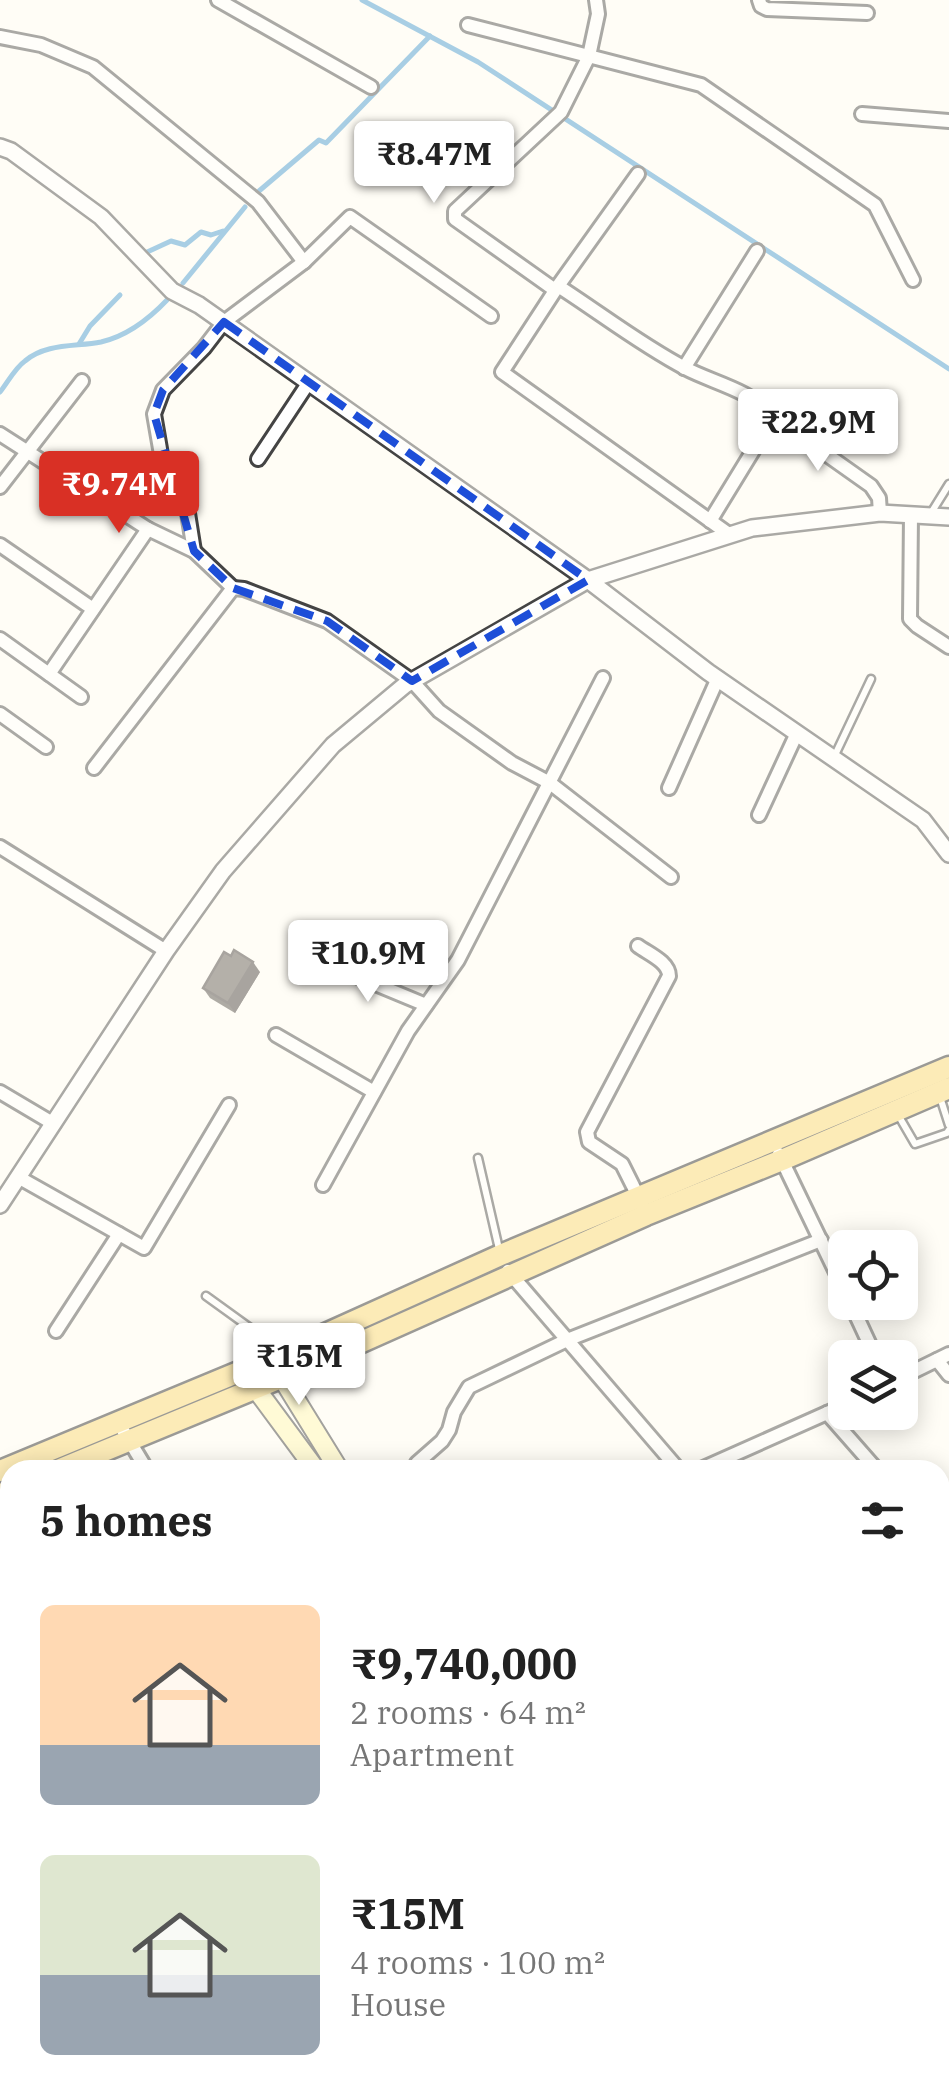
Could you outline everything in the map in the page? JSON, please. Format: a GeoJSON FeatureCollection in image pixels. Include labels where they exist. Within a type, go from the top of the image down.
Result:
{"type":"FeatureCollection","features":[{"type":"Feature","properties":{"kind":"main road"},"geometry":{"type":"LineString","coordinates":[[778,1151],[949,1067]]}},
{"type":"Feature","properties":{"kind":"main road"},"geometry":{"type":"LineString","coordinates":[[75,1460],[244,1370],[778,1151],[896,1111],[944,1090]]}},
{"type":"Feature","properties":{"kind":"main road"},"geometry":{"type":"LineString","coordinates":[[34,1460],[254,1389],[505,1265]]}},
{"type":"Feature","properties":{"kind":"main road"},"geometry":{"type":"LineString","coordinates":[[277,1356],[282,1377],[333,1460]]}},
{"type":"Feature","properties":{"kind":"main road"},"geometry":{"type":"LineString","coordinates":[[244,1370],[308,1460]]}},
{"type":"Feature","properties":{"kind":"street"},"geometry":{"type":"LineString","coordinates":[[218,0],[371,88]]}},
{"type":"Feature","properties":{"kind":"street"},"geometry":{"type":"LineString","coordinates":[[596,0],[598,14],[588,56],[561,112],[455,211],[455,220],[684,368],[762,404],[769,412],[762,436],[710,521]]}},
{"type":"Feature","properties":{"kind":"street"},"geometry":{"type":"LineString","coordinates":[[759,0],[767,10],[868,13]]}},
{"type":"Feature","properties":{"kind":"street"},"geometry":{"type":"LineString","coordinates":[[468,24],[701,85],[876,206],[914,280]]}},
{"type":"Feature","properties":{"kind":"street"},"geometry":{"type":"LineString","coordinates":[[0,37],[41,45],[93,67],[258,202],[304,262]]}},
{"type":"Feature","properties":{"kind":"street"},"geometry":{"type":"LineString","coordinates":[[862,114],[949,121]]}},
{"type":"Feature","properties":{"kind":"street"},"geometry":{"type":"LineString","coordinates":[[0,147],[102,217],[172,291],[224,322],[588,580],[718,678],[923,820],[949,854]]}},
{"type":"Feature","properties":{"kind":"street"},"geometry":{"type":"LineString","coordinates":[[638,174],[502,372],[730,535]]}},
{"type":"Feature","properties":{"kind":"street"},"geometry":{"type":"LineString","coordinates":[[194,551],[187,507],[164,472],[154,414],[164,390],[224,322],[304,262],[350,216],[491,316]]}},
{"type":"Feature","properties":{"kind":"street"},"geometry":{"type":"LineString","coordinates":[[684,368],[757,251]]}},
{"type":"Feature","properties":{"kind":"street"},"geometry":{"type":"LineString","coordinates":[[0,487],[82,381]]}},
{"type":"Feature","properties":{"kind":"street"},"geometry":{"type":"LineString","coordinates":[[258,459],[308,382]]}},
{"type":"Feature","properties":{"kind":"street"},"geometry":{"type":"LineString","coordinates":[[768,423],[782,423],[871,486],[880,498],[880,513]]}},
{"type":"Feature","properties":{"kind":"street"},"geometry":{"type":"LineString","coordinates":[[0,434],[148,530],[194,551],[234,588],[326,621],[412,681],[439,711],[512,763],[550,783],[671,877]]}},
{"type":"Feature","properties":{"kind":"street"},"geometry":{"type":"LineString","coordinates":[[0,1205],[166,951],[223,872],[333,746],[412,681],[588,580],[752,528],[880,513],[949,517]]}},
{"type":"Feature","properties":{"kind":"street"},"geometry":{"type":"LineString","coordinates":[[911,515],[910,619],[949,647]]}},
{"type":"Feature","properties":{"kind":"street"},"geometry":{"type":"LineString","coordinates":[[49,674],[148,530]]}},
{"type":"Feature","properties":{"kind":"street"},"geometry":{"type":"LineString","coordinates":[[0,544],[93,609]]}},
{"type":"Feature","properties":{"kind":"street"},"geometry":{"type":"LineString","coordinates":[[94,768],[234,588]]}},
{"type":"Feature","properties":{"kind":"street"},"geometry":{"type":"LineString","coordinates":[[0,639],[81,698]]}},
{"type":"Feature","properties":{"kind":"street"},"geometry":{"type":"LineString","coordinates":[[323,1184],[408,1031],[458,960],[603,678]]}},
{"type":"Feature","properties":{"kind":"street"},"geometry":{"type":"LineString","coordinates":[[669,788],[718,678]]}},
{"type":"Feature","properties":{"kind":"street"},"geometry":{"type":"LineString","coordinates":[[0,714],[46,747]]}},
{"type":"Feature","properties":{"kind":"street"},"geometry":{"type":"LineString","coordinates":[[760,816],[797,732]]}},
{"type":"Feature","properties":{"kind":"street"},"geometry":{"type":"LineString","coordinates":[[0,846],[166,951]]}},
{"type":"Feature","properties":{"kind":"street"},"geometry":{"type":"LineString","coordinates":[[638,946],[666,965],[669,976],[586,1137],[622,1164],[643,1206]]}},
{"type":"Feature","properties":{"kind":"street"},"geometry":{"type":"LineString","coordinates":[[327,964],[426,1006]]}},
{"type":"Feature","properties":{"kind":"street"},"geometry":{"type":"LineString","coordinates":[[276,1035],[374,1092]]}},
{"type":"Feature","properties":{"kind":"street"},"geometry":{"type":"LineString","coordinates":[[0,1092],[54,1124]]}},
{"type":"Feature","properties":{"kind":"street"},"geometry":{"type":"LineString","coordinates":[[18,1177],[144,1248],[229,1106]]}},
{"type":"Feature","properties":{"kind":"street"},"geometry":{"type":"LineString","coordinates":[[778,1151],[828,1255]]}},
{"type":"Feature","properties":{"kind":"street"},"geometry":{"type":"LineString","coordinates":[[56,1332],[119,1234]]}},
{"type":"Feature","properties":{"kind":"street"},"geometry":{"type":"LineString","coordinates":[[420,1460],[442,1441],[469,1387],[567,1340],[821,1240]]}},
{"type":"Feature","properties":{"kind":"street"},"geometry":{"type":"LineString","coordinates":[[505,1265],[670,1460]]}},
{"type":"Feature","properties":{"kind":"street"},"geometry":{"type":"LineString","coordinates":[[918,1369],[943,1357],[949,1374]]}},
{"type":"Feature","properties":{"kind":"street"},"geometry":{"type":"LineString","coordinates":[[721,1460],[827,1413],[867,1460]]}},
{"type":"Feature","properties":{"kind":"street"},"geometry":{"type":"LineString","coordinates":[[123,1431],[141,1460]]}},
{"type":"Feature","properties":{"kind":"lane"},"geometry":{"type":"LineString","coordinates":[[929,516],[949,484]]}},
{"type":"Feature","properties":{"kind":"lane"},"geometry":{"type":"LineString","coordinates":[[833,758],[871,679]]}},
{"type":"Feature","properties":{"kind":"lane"},"geometry":{"type":"LineString","coordinates":[[896,1111],[915,1144],[947,1133],[944,1090]]}},
{"type":"Feature","properties":{"kind":"lane"},"geometry":{"type":"LineString","coordinates":[[478,1158],[505,1265]]}},
{"type":"Feature","properties":{"kind":"lane"},"geometry":{"type":"LineString","coordinates":[[206,1296],[277,1356]]}},
{"type":"Feature","properties":{"kind":"highlighted area"},"geometry":{"type":"Polygon","coordinates":[[[224,322],[588,580],[412,681],[327,621],[233,588],[194,551],[154,414],[163,390],[224,322]]]}},
{"type":"Feature","properties":{"kind":"building"},"geometry":{"type":"Polygon","coordinates":[[[234,950],[253,962],[228,1003],[203,988],[224,952],[231,956],[234,950]]]}},
{"type":"Feature","properties":{"kind":"waterway"},"geometry":{"type":"LineString","coordinates":[[362,0],[478,62],[949,369]]}},
{"type":"Feature","properties":{"kind":"waterway"},"geometry":{"type":"LineString","coordinates":[[259,191],[319,140],[326,143],[430,36]]}},
{"type":"Feature","properties":{"kind":"waterway"},"geometry":{"type":"LineString","coordinates":[[183,283],[245,207]]}},
{"type":"Feature","properties":{"kind":"waterway"},"geometry":{"type":"LineString","coordinates":[[145,253],[171,241],[185,245],[201,232],[211,235],[223,231]]}},
{"type":"Feature","properties":{"kind":"waterway"},"geometry":{"type":"LineString","coordinates":[[79,344],[90,326],[120,295]]}},
{"type":"Feature","properties":{"kind":"waterway"},"geometry":{"type":"LineString","coordinates":[[0,392],[18,367],[33,355],[120,336],[167,300]]}}]}
